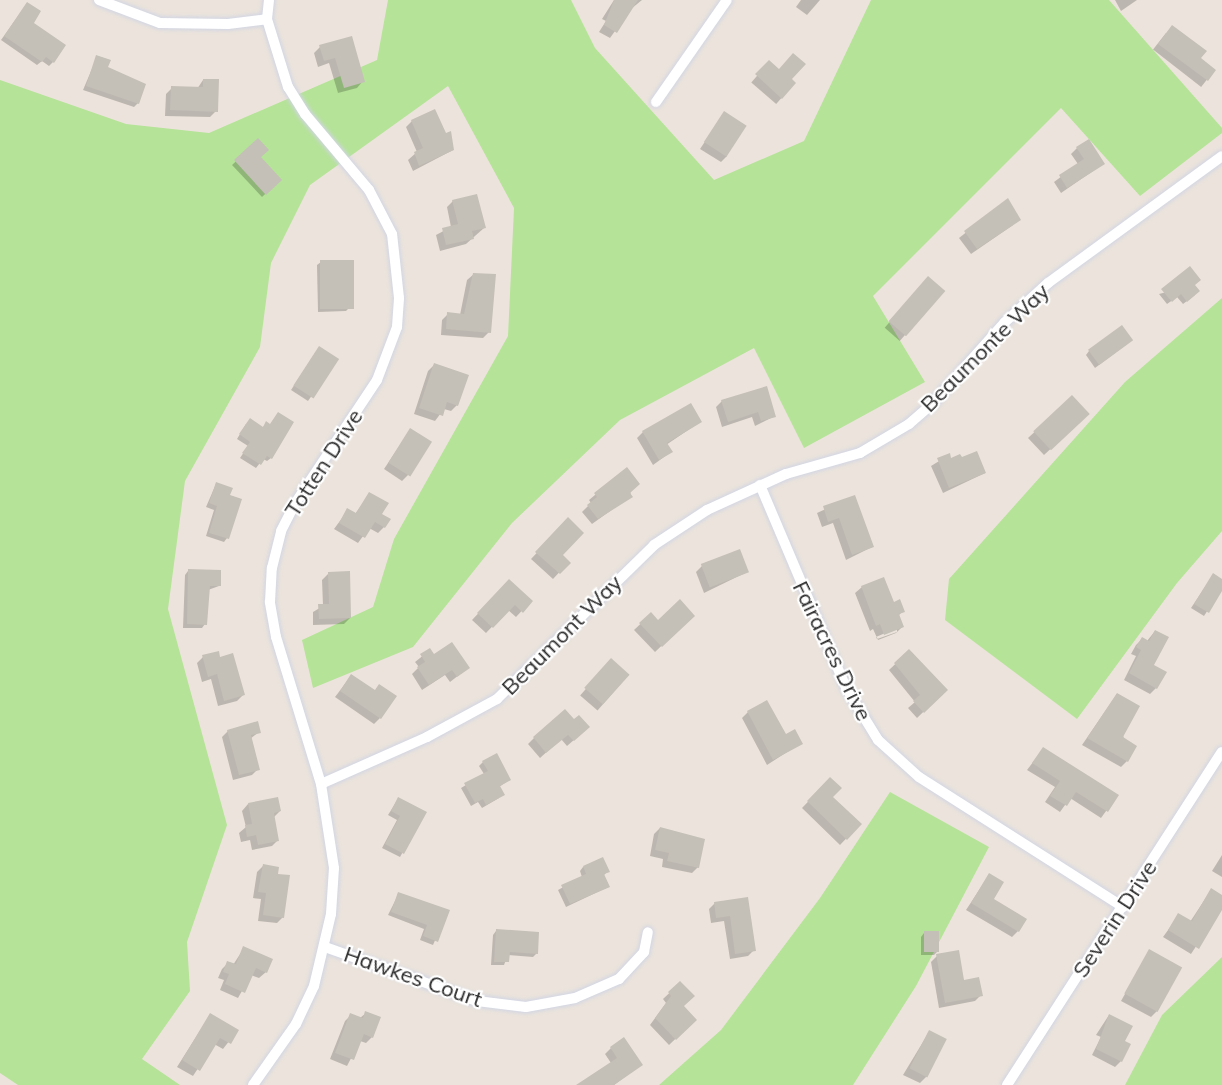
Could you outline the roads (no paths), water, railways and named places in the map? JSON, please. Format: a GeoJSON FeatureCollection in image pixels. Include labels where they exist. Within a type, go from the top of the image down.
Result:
{"type":"FeatureCollection","features":[{"type":"Feature","properties":{"kind":"street"},"geometry":{"type":"LineString","coordinates":[[99,0],[160,23],[228,24],[267,19]]}},
{"type":"Feature","properties":{"kind":"street","name":"Totten Drive"},"geometry":{"type":"LineString","coordinates":[[253,1085],[296,1024],[314,986],[325,947],[334,868],[321,784],[276,638],[270,602],[272,568],[281,531],[294,505],[385,364],[397,327],[399,267],[392,234],[375,199],[288,87],[267,19],[269,0]]}},
{"type":"Feature","properties":{"kind":"street"},"geometry":{"type":"LineString","coordinates":[[656,102],[727,0]]}},
{"type":"Feature","properties":{"kind":"street","name":"Beaumonte Way"},"geometry":{"type":"LineString","coordinates":[[760,485],[860,453],[909,424],[933,403],[1005,322],[1048,283],[1222,156]]}},
{"type":"Feature","properties":{"kind":"street","name":"Beaumont Way"},"geometry":{"type":"LineString","coordinates":[[321,784],[428,737],[497,699],[654,545],[707,510],[760,485]]}},
{"type":"Feature","properties":{"kind":"street","name":"Fairacres Drive"},"geometry":{"type":"LineString","coordinates":[[760,485],[846,688],[879,740],[919,777],[1122,907]]}},
{"type":"Feature","properties":{"kind":"street","name":"Severin Drive"},"geometry":{"type":"LineString","coordinates":[[1007,1085],[1222,752]]}},
{"type":"Feature","properties":{"kind":"street","name":"Hawkes Court"},"geometry":{"type":"LineString","coordinates":[[325,947],[477,1001],[526,1007],[575,999],[619,978],[644,952],[648,932]]}}]}
